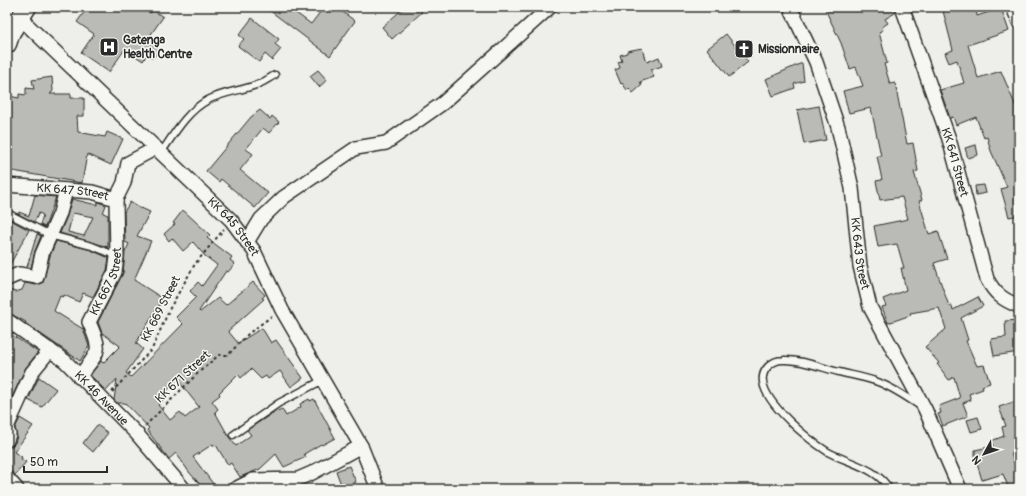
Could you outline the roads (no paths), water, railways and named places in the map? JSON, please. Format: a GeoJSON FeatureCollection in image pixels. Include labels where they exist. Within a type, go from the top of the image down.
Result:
{"type":"FeatureCollection","features":[{"type":"Feature","properties":{"kind":"main road"},"geometry":{"type":"LineString","coordinates":[[7,44],[23,12]]}},
{"type":"Feature","properties":{"kind":"street"},"geometry":{"type":"LineString","coordinates":[[247,242],[261,219],[284,197],[356,148],[386,143],[443,103],[550,7]]}},
{"type":"Feature","properties":{"kind":"street","name":"KK 643 Street"},"geometry":{"type":"LineString","coordinates":[[790,7],[816,62],[838,127],[852,188],[860,266],[870,306],[925,409],[960,489]]}},
{"type":"Feature","properties":{"kind":"street","name":"KK 641 Street"},"geometry":{"type":"LineString","coordinates":[[902,7],[949,139],[987,279],[994,291],[1008,302],[1019,306]]}},
{"type":"Feature","properties":{"kind":"street"},"geometry":{"type":"LineString","coordinates":[[1013,7],[1019,22]]}},
{"type":"Feature","properties":{"kind":"street","name":"KK 645 Street"},"geometry":{"type":"LineString","coordinates":[[23,12],[158,150],[231,220],[254,251],[282,310],[361,446],[378,489]]}},
{"type":"Feature","properties":{"kind":"street","name":"KK 647 Street"},"geometry":{"type":"LineString","coordinates":[[8,186],[92,192],[116,199],[124,183],[128,163],[158,150]]}},
{"type":"Feature","properties":{"kind":"street"},"geometry":{"type":"LineString","coordinates":[[7,279],[19,274],[36,278],[42,254],[60,213],[66,190]]}},
{"type":"Feature","properties":{"kind":"street","name":"KK 667 Street"},"geometry":{"type":"LineString","coordinates":[[79,377],[96,354],[99,345],[89,322],[115,272],[117,257],[116,199]]}},
{"type":"Feature","properties":{"kind":"street","name":"KK 46 Avenue"},"geometry":{"type":"LineString","coordinates":[[7,320],[64,361],[137,434],[184,489]]}},
{"type":"Feature","properties":{"kind":"street"},"geometry":{"type":"LineString","coordinates":[[7,440],[9,434],[7,428],[32,372],[50,350]]}},
{"type":"Feature","properties":{"kind":"street"},"geometry":{"type":"LineString","coordinates":[[235,489],[253,480],[298,479],[361,446]]}},
{"type":"Feature","properties":{"kind":"street"},"geometry":{"type":"LineString","coordinates":[[7,478],[17,489]]}},
{"type":"Feature","properties":{"kind":"lane"},"geometry":{"type":"LineString","coordinates":[[158,150],[194,109],[203,103],[228,92],[256,85],[275,75]]}},
{"type":"Feature","properties":{"kind":"lane"},"geometry":{"type":"LineString","coordinates":[[7,213],[50,235],[92,246],[117,257]]}},
{"type":"Feature","properties":{"kind":"lane"},"geometry":{"type":"LineString","coordinates":[[890,489],[886,483],[867,469],[828,452],[789,421],[766,392],[763,380],[766,369],[771,363],[782,360],[796,361],[875,381],[902,394],[925,409]]}},
{"type":"Feature","properties":{"kind":"lane"},"geometry":{"type":"LineString","coordinates":[[233,435],[279,404],[323,380]]}},
{"type":"Feature","properties":{"kind":"place","name":"Gatenga Health Centre"},"geometry":{"type":"Point","coordinates":[109,47]}},
{"type":"Feature","properties":{"kind":"place","name":"Missionnaire"},"geometry":{"type":"Point","coordinates":[744,49]}}]}
